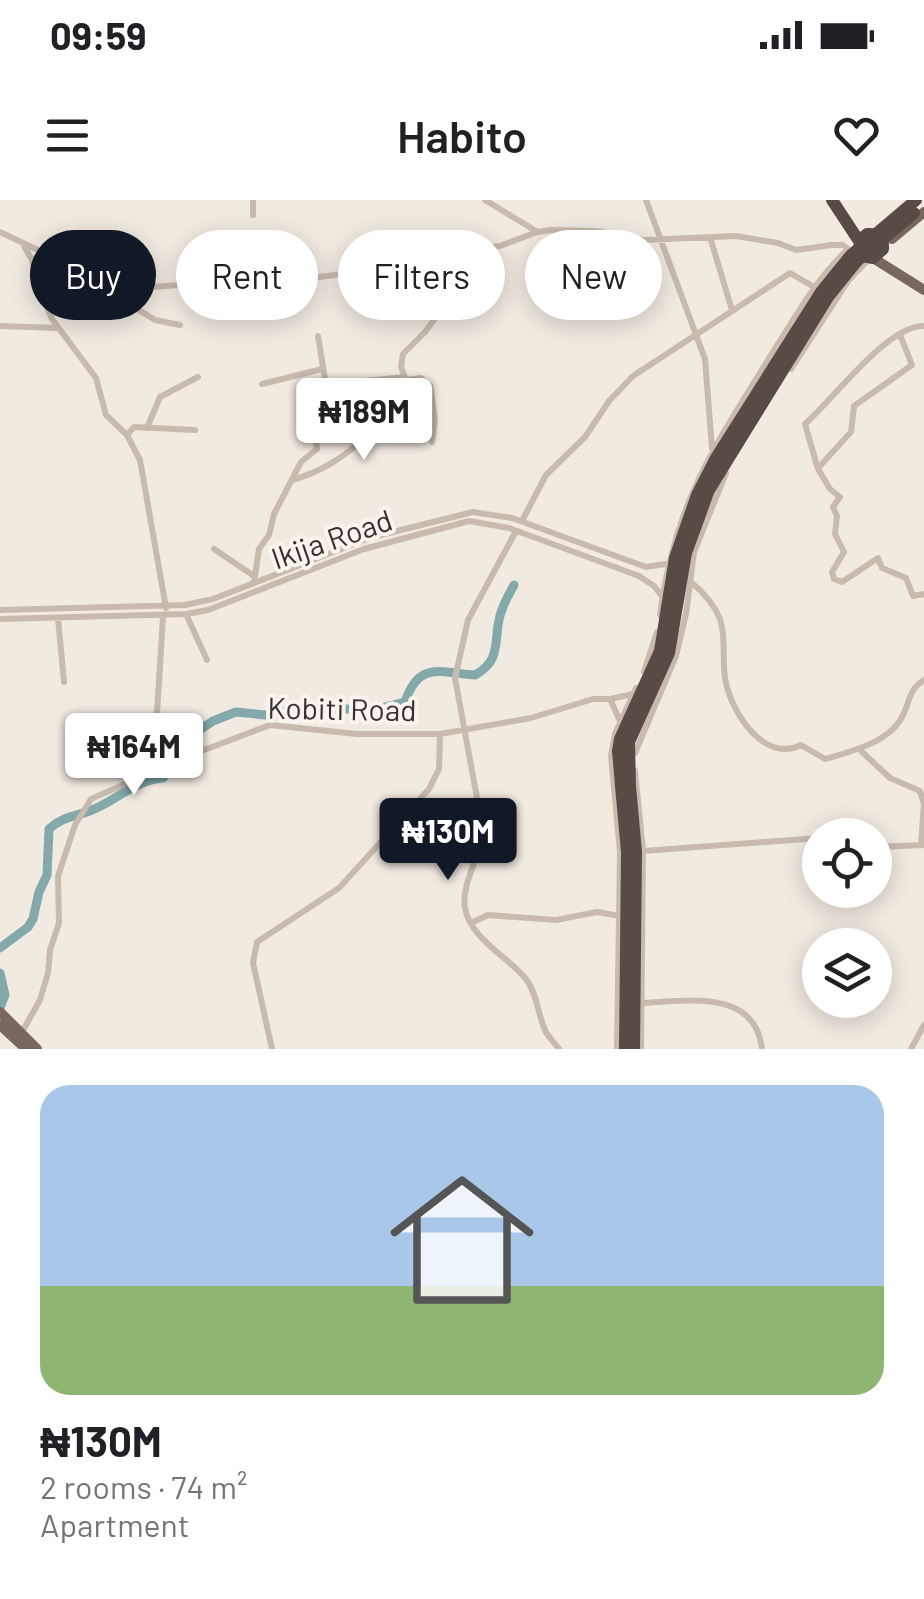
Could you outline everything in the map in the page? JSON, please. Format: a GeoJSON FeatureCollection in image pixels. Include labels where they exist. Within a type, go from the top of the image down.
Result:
{"type":"FeatureCollection","features":[{"type":"Feature","properties":{"kind":"highway"},"geometry":{"type":"LineString","coordinates":[[832,200],[861,240]]}},
{"type":"Feature","properties":{"kind":"highway"},"geometry":{"type":"LineString","coordinates":[[842,200],[861,240],[860,252],[877,253],[879,236],[861,240]]}},
{"type":"Feature","properties":{"kind":"highway"},"geometry":{"type":"LineString","coordinates":[[637,1049],[632,852],[618,751],[660,650],[675,558],[701,486],[821,292],[851,255],[916,200]]}},
{"type":"Feature","properties":{"kind":"highway"},"geometry":{"type":"LineString","coordinates":[[625,786],[629,742],[669,654],[686,553],[709,490],[828,297],[857,261],[924,202]]}},
{"type":"Feature","properties":{"kind":"highway"},"geometry":{"type":"LineString","coordinates":[[621,1049],[632,852]]}},
{"type":"Feature","properties":{"kind":"main road"},"geometry":{"type":"LineString","coordinates":[[861,240],[906,200]]}},
{"type":"Feature","properties":{"kind":"main road"},"geometry":{"type":"LineString","coordinates":[[924,212],[877,253],[924,288]]}},
{"type":"Feature","properties":{"kind":"main road"},"geometry":{"type":"LineString","coordinates":[[0,1012],[37,1049]]}},
{"type":"Feature","properties":{"kind":"main road"},"geometry":{"type":"LineString","coordinates":[[0,1024],[26,1049]]}},
{"type":"Feature","properties":{"kind":"street"},"geometry":{"type":"LineString","coordinates":[[253,200],[253,214]]}},
{"type":"Feature","properties":{"kind":"street"},"geometry":{"type":"LineString","coordinates":[[485,200],[534,230]]}},
{"type":"Feature","properties":{"kind":"street"},"geometry":{"type":"LineString","coordinates":[[646,200],[658,230]]}},
{"type":"Feature","properties":{"kind":"street"},"geometry":{"type":"LineString","coordinates":[[0,232],[30,248]]}},
{"type":"Feature","properties":{"kind":"street"},"geometry":{"type":"LineString","coordinates":[[710,237],[732,310]]}},
{"type":"Feature","properties":{"kind":"street"},"geometry":{"type":"LineString","coordinates":[[662,238],[760,239],[796,250],[861,240]]}},
{"type":"Feature","properties":{"kind":"street"},"geometry":{"type":"LineString","coordinates":[[621,1049],[620,916],[632,852],[610,756],[620,722],[654,648],[667,563],[686,502],[712,450],[814,287],[861,240]]}},
{"type":"Feature","properties":{"kind":"street"},"geometry":{"type":"LineString","coordinates":[[662,241],[706,364],[712,450]]}},
{"type":"Feature","properties":{"kind":"street"},"geometry":{"type":"LineString","coordinates":[[23,245],[58,328],[96,378],[110,420],[127,435],[140,460],[164,612],[156,729],[167,765]]}},
{"type":"Feature","properties":{"kind":"street"},"geometry":{"type":"LineString","coordinates":[[637,1049],[642,1003],[632,852],[635,749],[671,669],[683,630],[702,528],[730,466],[821,320],[848,281],[877,253]]}},
{"type":"Feature","properties":{"kind":"street"},"geometry":{"type":"LineString","coordinates":[[522,520],[546,474],[591,430],[608,400],[633,376],[790,273],[814,287]]}},
{"type":"Feature","properties":{"kind":"street"},"geometry":{"type":"LineString","coordinates":[[156,286],[192,284],[226,274],[302,279],[338,274]]}},
{"type":"Feature","properties":{"kind":"street"},"geometry":{"type":"LineString","coordinates":[[156,320],[180,325]]}},
{"type":"Feature","properties":{"kind":"street"},"geometry":{"type":"LineString","coordinates":[[214,549],[255,579],[259,548],[269,535],[274,514],[301,462],[317,449],[315,432],[337,418],[376,419],[398,412],[408,403],[403,354],[433,320]]}},
{"type":"Feature","properties":{"kind":"street"},"geometry":{"type":"LineString","coordinates":[[0,326],[58,328]]}},
{"type":"Feature","properties":{"kind":"street"},"geometry":{"type":"LineString","coordinates":[[924,326],[900,336],[849,376],[806,424],[819,467],[830,489],[840,497],[833,506],[837,516],[835,534],[844,552],[833,568],[834,578],[842,582],[878,558],[882,568],[906,578],[913,596],[924,594]]}},
{"type":"Feature","properties":{"kind":"street"},"geometry":{"type":"LineString","coordinates":[[318,336],[328,385],[421,378],[430,384],[435,420],[432,442]]}},
{"type":"Feature","properties":{"kind":"street"},"geometry":{"type":"LineString","coordinates":[[819,467],[852,432],[854,406],[912,365],[900,336]]}},
{"type":"Feature","properties":{"kind":"street"},"geometry":{"type":"LineString","coordinates":[[262,384],[322,369]]}},
{"type":"Feature","properties":{"kind":"street"},"geometry":{"type":"LineString","coordinates":[[147,428],[160,398],[198,377]]}},
{"type":"Feature","properties":{"kind":"street"},"geometry":{"type":"LineString","coordinates":[[376,419],[379,436]]}},
{"type":"Feature","properties":{"kind":"street"},"geometry":{"type":"LineString","coordinates":[[291,480],[326,469],[346,455],[363,440],[364,420]]}},
{"type":"Feature","properties":{"kind":"street"},"geometry":{"type":"LineString","coordinates":[[127,435],[134,427],[195,430]]}},
{"type":"Feature","properties":{"kind":"street","name":"Ikija Road"},"geometry":{"type":"LineString","coordinates":[[0,619],[164,612],[212,599],[255,579],[369,538],[443,518],[485,513],[522,520],[646,568],[667,563]]}},
{"type":"Feature","properties":{"kind":"street","name":"Ikija Road"},"geometry":{"type":"LineString","coordinates":[[0,610],[186,614],[208,610],[364,550],[445,525],[482,522],[639,576],[654,586],[662,598]]}},
{"type":"Feature","properties":{"kind":"street"},"geometry":{"type":"LineString","coordinates":[[516,531],[468,620],[456,668],[482,831],[482,842],[464,892],[464,907],[471,923],[528,980],[545,1030],[559,1049]]}},
{"type":"Feature","properties":{"kind":"street"},"geometry":{"type":"LineString","coordinates":[[690,581],[708,598],[721,621],[727,689],[760,742],[788,750],[801,746],[825,758],[859,749],[902,720],[911,692],[924,680]]}},
{"type":"Feature","properties":{"kind":"street"},"geometry":{"type":"LineString","coordinates":[[186,614],[207,660]]}},
{"type":"Feature","properties":{"kind":"street"},"geometry":{"type":"LineString","coordinates":[[58,618],[64,682]]}},
{"type":"Feature","properties":{"kind":"street"},"geometry":{"type":"LineString","coordinates":[[658,625],[683,630]]}},
{"type":"Feature","properties":{"kind":"street","name":"Kobiti Road"},"geometry":{"type":"LineString","coordinates":[[22,1032],[46,983],[50,950],[59,923],[58,876],[80,813],[90,799],[270,725],[357,734],[440,734],[634,693]]}},
{"type":"Feature","properties":{"kind":"street"},"geometry":{"type":"LineString","coordinates":[[610,699],[620,722]]}},
{"type":"Feature","properties":{"kind":"street"},"geometry":{"type":"LineString","coordinates":[[272,1049],[253,963],[257,942],[338,888],[429,789],[439,770],[440,734]]}},
{"type":"Feature","properties":{"kind":"street"},"geometry":{"type":"LineString","coordinates":[[859,749],[903,786],[920,791],[923,796],[922,845],[892,846]]}},
{"type":"Feature","properties":{"kind":"street"},"geometry":{"type":"LineString","coordinates":[[632,852],[802,839]]}},
{"type":"Feature","properties":{"kind":"street"},"geometry":{"type":"LineString","coordinates":[[471,923],[488,915],[556,920],[597,912],[620,916]]}},
{"type":"Feature","properties":{"kind":"street"},"geometry":{"type":"LineString","coordinates":[[642,1003],[708,1000],[731,1006],[751,1018],[762,1049]]}},
{"type":"Feature","properties":{"kind":"street"},"geometry":{"type":"LineString","coordinates":[[910,1049],[924,1024]]}},
{"type":"Feature","properties":{"kind":"waterway"},"geometry":{"type":"LineString","coordinates":[[0,948],[33,919],[47,875],[49,829],[54,825],[101,806],[144,782],[163,778],[170,770],[173,753],[189,737],[236,712],[265,715],[300,709],[377,709],[405,702],[424,674],[475,675],[492,660],[500,614],[514,585]]}},
{"type":"Feature","properties":{"kind":"waterway"},"geometry":{"type":"LineString","coordinates":[[0,973],[5,995],[0,1008]]}}]}
